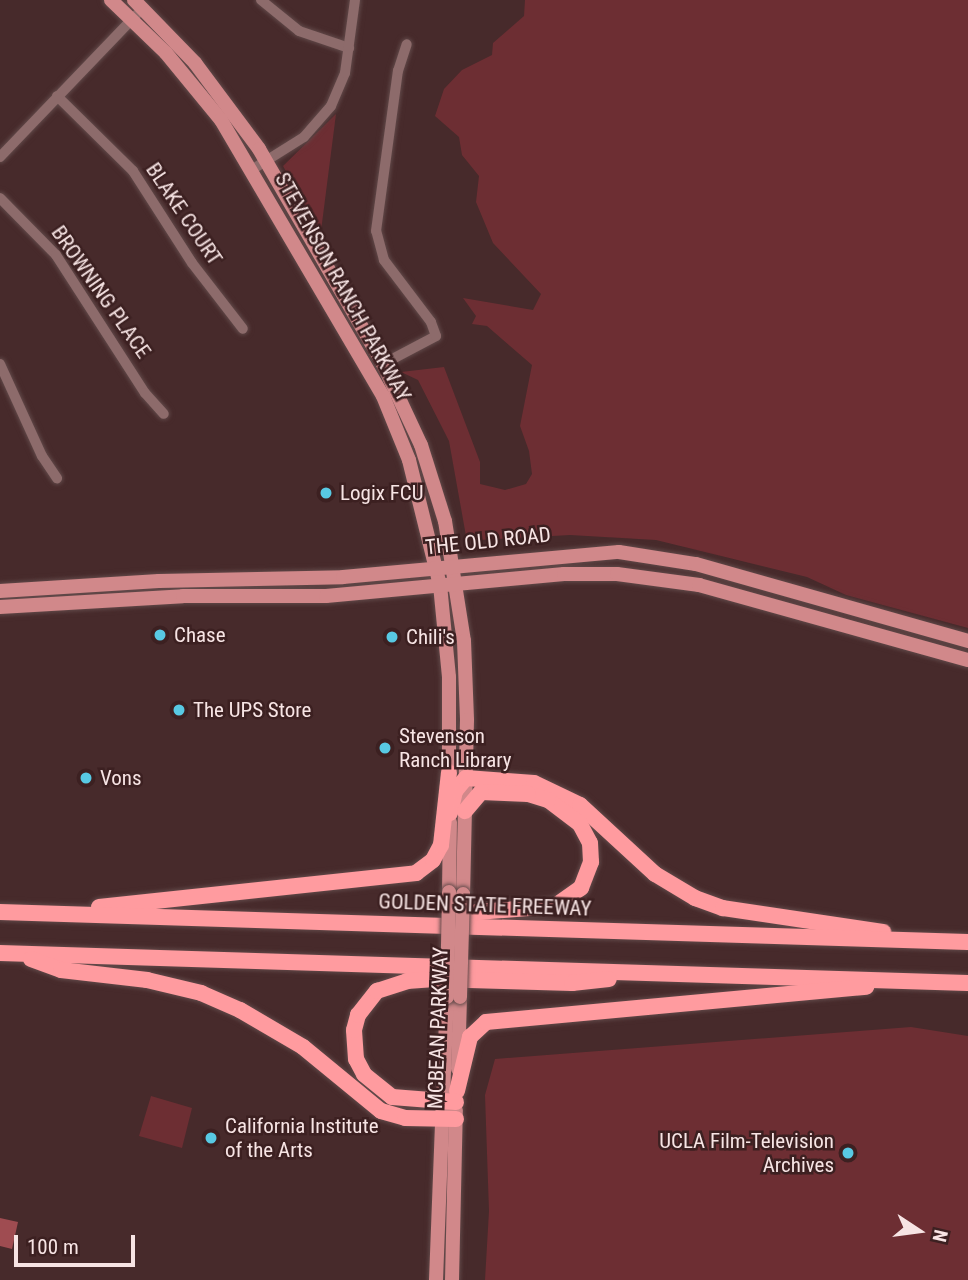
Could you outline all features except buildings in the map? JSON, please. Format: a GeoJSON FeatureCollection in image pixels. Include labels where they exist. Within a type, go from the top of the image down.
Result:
{"type":"FeatureCollection","features":[{"type":"Feature","properties":{"kind":"highway"},"geometry":{"type":"LineString","coordinates":[[60,914],[141,900],[416,873],[433,860],[441,845],[449,772]]}},
{"type":"Feature","properties":{"kind":"highway"},"geometry":{"type":"LineString","coordinates":[[457,812],[458,784],[466,778],[523,781],[557,791],[580,804],[655,874],[710,904],[836,922],[923,940]]}},
{"type":"Feature","properties":{"kind":"highway"},"geometry":{"type":"LineString","coordinates":[[438,923],[477,912],[555,906],[580,888],[589,871],[587,834],[570,813],[548,800],[528,794],[481,792],[457,812]]}},
{"type":"Feature","properties":{"kind":"highway","name":"GOLDEN STATE FREEWAY"},"geometry":{"type":"LineString","coordinates":[[0,912],[438,923],[968,942]]}},
{"type":"Feature","properties":{"kind":"highway"},"geometry":{"type":"LineString","coordinates":[[8,953],[968,983]]}},
{"type":"Feature","properties":{"kind":"highway"},"geometry":{"type":"LineString","coordinates":[[8,953],[61,970],[147,980],[201,993],[295,1042],[381,1111],[449,1119]]}},
{"type":"Feature","properties":{"kind":"highway"},"geometry":{"type":"LineString","coordinates":[[663,972],[572,983],[407,981],[377,991],[358,1015],[354,1030],[356,1059],[364,1074],[392,1097],[452,1098],[470,1037],[486,1022],[922,981]]}},
{"type":"Feature","properties":{"kind":"main road","name":"STEVENSON RANCH PARKWAY"},"geometry":{"type":"LineString","coordinates":[[111,0],[204,97],[253,169],[383,396],[409,460],[437,567],[449,677],[449,772],[457,812]]}},
{"type":"Feature","properties":{"kind":"main road","name":"STEVENSON RANCH PARKWAY"},"geometry":{"type":"LineString","coordinates":[[139,4],[212,84],[266,161],[383,364],[424,456],[457,583],[467,690],[466,778]]}},
{"type":"Feature","properties":{"kind":"main road","name":"THE OLD ROAD"},"geometry":{"type":"LineString","coordinates":[[0,591],[159,581],[316,579],[598,551],[669,557],[968,641]]}},
{"type":"Feature","properties":{"kind":"main road","name":"THE OLD ROAD"},"geometry":{"type":"LineString","coordinates":[[0,607],[183,596],[326,596],[564,573],[671,579],[968,660]]}},
{"type":"Feature","properties":{"kind":"main road","name":"MCBEAN PARKWAY"},"geometry":{"type":"LineString","coordinates":[[436,1280],[452,1098],[457,812]]}},
{"type":"Feature","properties":{"kind":"main road","name":"MCBEAN PARKWAY"},"geometry":{"type":"LineString","coordinates":[[449,1119],[452,1280]]}},
{"type":"Feature","properties":{"kind":"street"},"geometry":{"type":"LineString","coordinates":[[261,0],[299,31],[349,48]]}},
{"type":"Feature","properties":{"kind":"street"},"geometry":{"type":"LineString","coordinates":[[253,169],[304,137],[324,117],[341,84],[355,0]]}},
{"type":"Feature","properties":{"kind":"street"},"geometry":{"type":"LineString","coordinates":[[0,157],[132,19],[139,4]]}},
{"type":"Feature","properties":{"kind":"street"},"geometry":{"type":"LineString","coordinates":[[383,364],[436,336],[431,322],[384,260],[376,231],[398,71],[407,44]]}},
{"type":"Feature","properties":{"kind":"street","name":"BLAKE COURT"},"geometry":{"type":"LineString","coordinates":[[57,96],[133,171],[192,263],[243,329]]}},
{"type":"Feature","properties":{"kind":"street","name":"BROWNING PLACE"},"geometry":{"type":"LineString","coordinates":[[0,198],[56,255],[145,393],[164,414]]}},
{"type":"Feature","properties":{"kind":"street"},"geometry":{"type":"LineString","coordinates":[[0,364],[42,456],[57,478]]}},
{"type":"Feature","properties":{"kind":"shaded area"},"geometry":{"type":"Polygon","coordinates":[[[525,0],[968,0],[968,628],[846,595],[807,577],[656,540],[570,535],[479,540],[466,536],[449,441],[418,380],[401,372],[444,367],[480,462],[480,484],[505,490],[526,484],[532,474],[529,451],[520,426],[532,365],[487,326],[472,324],[476,316],[463,298],[533,310],[541,294],[493,243],[476,202],[479,176],[462,155],[459,137],[435,116],[444,89],[462,70],[492,55],[493,43],[524,16],[525,0]]]}},
{"type":"Feature","properties":{"kind":"shaded area"},"geometry":{"type":"Polygon","coordinates":[[[336,114],[321,231],[326,244],[283,166],[336,114]]]}},
{"type":"Feature","properties":{"kind":"shaded area"},"geometry":{"type":"Polygon","coordinates":[[[911,1027],[968,1036],[968,1280],[485,1280],[489,1211],[485,1095],[495,1059],[911,1027]]]}},
{"type":"Feature","properties":{"kind":"shaded area"},"geometry":{"type":"Polygon","coordinates":[[[151,1096],[192,1108],[182,1148],[139,1136],[151,1096]]]}},
{"type":"Feature","properties":{"kind":"shaded area"},"geometry":{"type":"Polygon","coordinates":[[[0,1218],[18,1222],[12,1249],[0,1246],[0,1218]]]}},
{"type":"Feature","properties":{"kind":"place","name":"Logix FCU"},"geometry":{"type":"Point","coordinates":[326,493]}},
{"type":"Feature","properties":{"kind":"place","name":"Chase"},"geometry":{"type":"Point","coordinates":[160,635]}},
{"type":"Feature","properties":{"kind":"place","name":"Chili's"},"geometry":{"type":"Point","coordinates":[392,637]}},
{"type":"Feature","properties":{"kind":"place","name":"The UPS Store"},"geometry":{"type":"Point","coordinates":[179,710]}},
{"type":"Feature","properties":{"kind":"place","name":"Stevenson Ranch Library"},"geometry":{"type":"Point","coordinates":[385,748]}},
{"type":"Feature","properties":{"kind":"place","name":"Vons"},"geometry":{"type":"Point","coordinates":[86,778]}},
{"type":"Feature","properties":{"kind":"place","name":"California Institute of the Arts"},"geometry":{"type":"Point","coordinates":[211,1138]}},
{"type":"Feature","properties":{"kind":"place","name":"UCLA Film-Television Archives"},"geometry":{"type":"Point","coordinates":[848,1153]}}]}
